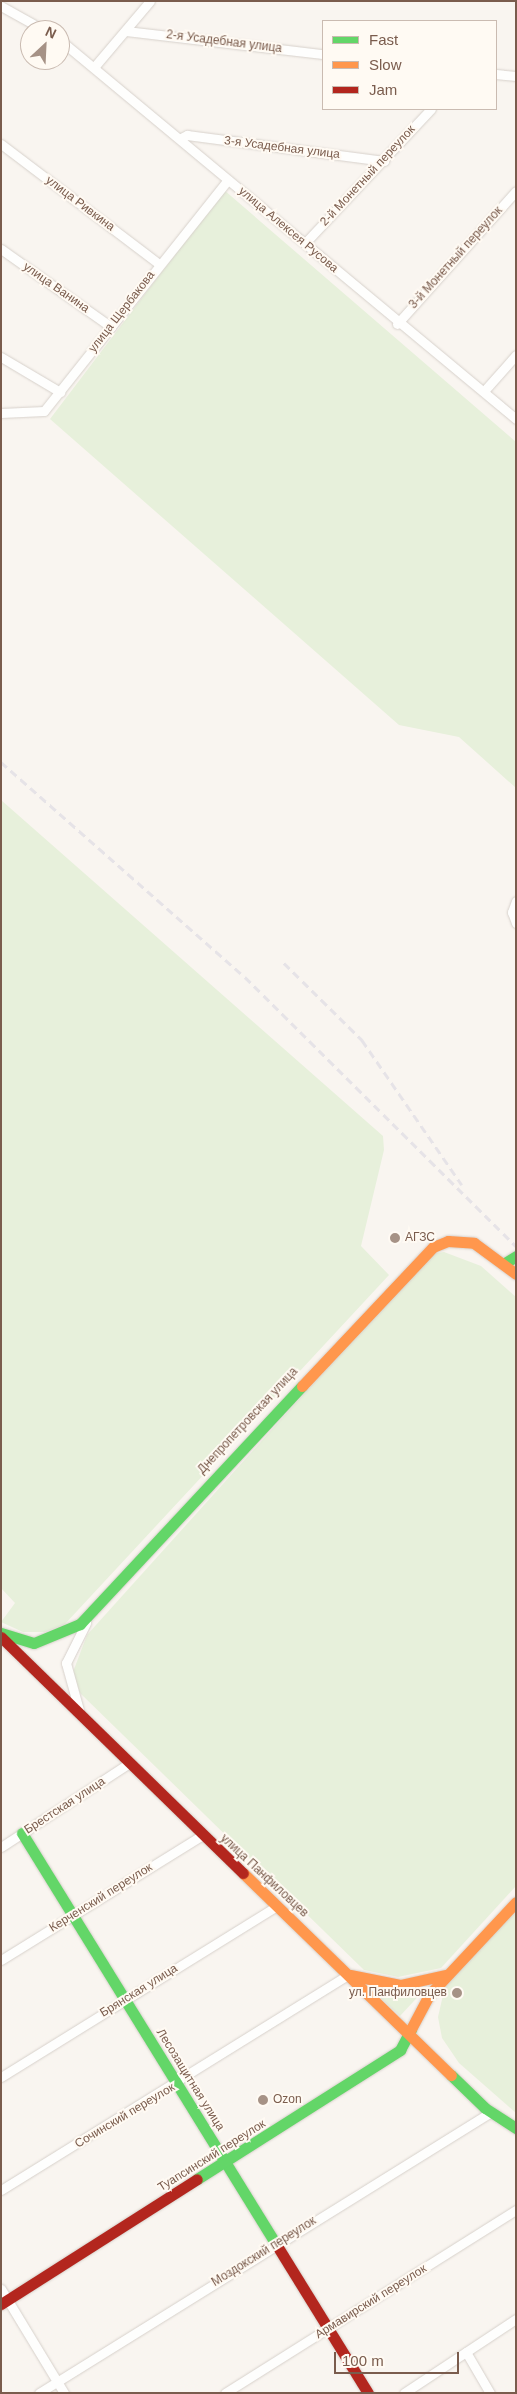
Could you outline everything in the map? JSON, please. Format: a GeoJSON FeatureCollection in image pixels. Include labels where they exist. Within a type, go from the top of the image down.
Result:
{"type":"FeatureCollection","features":[{"type":"Feature","properties":{"kind":"street"},"geometry":{"type":"LineString","coordinates":[[95,66],[150,1]]}},
{"type":"Feature","properties":{"kind":"street"},"geometry":{"type":"LineString","coordinates":[[1,6],[26,20]]}},
{"type":"Feature","properties":{"kind":"street","name":"2-я Усадебная улица"},"geometry":{"type":"LineString","coordinates":[[126,31],[322,54]]}},
{"type":"Feature","properties":{"kind":"street","name":"улица Алексея Русова"},"geometry":{"type":"LineString","coordinates":[[70,47],[181,138],[397,324],[516,419]]}},
{"type":"Feature","properties":{"kind":"street"},"geometry":{"type":"LineString","coordinates":[[497,74],[516,76]]}},
{"type":"Feature","properties":{"kind":"street","name":"2-й Монетный переулок"},"geometry":{"type":"LineString","coordinates":[[305,243],[430,110]]}},
{"type":"Feature","properties":{"kind":"street","name":"3-я Усадебная улица"},"geometry":{"type":"LineString","coordinates":[[181,138],[187,135],[384,161]]}},
{"type":"Feature","properties":{"kind":"street","name":"улица Ривкина"},"geometry":{"type":"LineString","coordinates":[[1,144],[159,264]]}},
{"type":"Feature","properties":{"kind":"street","name":"улица Щербакова"},"geometry":{"type":"LineString","coordinates":[[1,413],[44,411],[159,264],[228,180]]}},
{"type":"Feature","properties":{"kind":"street","name":"3-й Монетный переулок"},"geometry":{"type":"LineString","coordinates":[[397,324],[516,191]]}},
{"type":"Feature","properties":{"kind":"street","name":"улица Ванина"},"geometry":{"type":"LineString","coordinates":[[1,249],[111,327]]}},
{"type":"Feature","properties":{"kind":"street"},"geometry":{"type":"LineString","coordinates":[[484,392],[516,355]]}},
{"type":"Feature","properties":{"kind":"street"},"geometry":{"type":"LineString","coordinates":[[1,357],[60,392]]}},
{"type":"Feature","properties":{"kind":"street"},"geometry":{"type":"LineString","coordinates":[[516,901],[512,912],[516,923]]}},
{"type":"Feature","properties":{"kind":"street","name":"Днепропетровская улица"},"geometry":{"type":"LineString","coordinates":[[1,1633],[34,1643],[50,1640],[95,1609],[249,1438],[433,1246],[448,1240],[474,1243],[516,1274]]}},
{"type":"Feature","properties":{"kind":"street"},"geometry":{"type":"LineString","coordinates":[[504,1264],[516,1256]]}},
{"type":"Feature","properties":{"kind":"street"},"geometry":{"type":"LineString","coordinates":[[79,1711],[66,1663],[95,1609]]}},
{"type":"Feature","properties":{"kind":"street","name":"улица Панфиловцев"},"geometry":{"type":"LineString","coordinates":[[1,1637],[79,1711],[128,1764],[201,1836],[491,2112],[516,2128]]}},
{"type":"Feature","properties":{"kind":"street","name":"Брестская улица"},"geometry":{"type":"LineString","coordinates":[[1,1847],[128,1764]]}},
{"type":"Feature","properties":{"kind":"street","name":"Лесозащитная улица"},"geometry":{"type":"LineString","coordinates":[[22,1834],[176,2085],[227,2163],[274,2245],[368,2393]]}},
{"type":"Feature","properties":{"kind":"street","name":"Керченский переулок"},"geometry":{"type":"LineString","coordinates":[[1,1960],[201,1836]]}},
{"type":"Feature","properties":{"kind":"street","name":"Туапсинский переулок"},"geometry":{"type":"LineString","coordinates":[[5,2302],[227,2163],[400,2050],[412,2036],[420,2006],[516,1902]]}},
{"type":"Feature","properties":{"kind":"street","name":"Брянская улица"},"geometry":{"type":"LineString","coordinates":[[1,2077],[276,1906]]}},
{"type":"Feature","properties":{"kind":"street"},"geometry":{"type":"LineString","coordinates":[[348,1975],[400,1985],[427,1982],[454,1970]]}},
{"type":"Feature","properties":{"kind":"street","name":"Сочинский переулок"},"geometry":{"type":"LineString","coordinates":[[1,2190],[176,2085],[348,1975]]}},
{"type":"Feature","properties":{"kind":"street","name":"Моздокский переулок"},"geometry":{"type":"LineString","coordinates":[[39,2393],[274,2245],[491,2112]]}},
{"type":"Feature","properties":{"kind":"street","name":"Армавирский переулок"},"geometry":{"type":"LineString","coordinates":[[226,2393],[329,2330],[516,2210]]}},
{"type":"Feature","properties":{"kind":"street"},"geometry":{"type":"LineString","coordinates":[[1,2289],[5,2302],[64,2393]]}},
{"type":"Feature","properties":{"kind":"street"},"geometry":{"type":"LineString","coordinates":[[404,2393],[516,2319]]}},
{"type":"Feature","properties":{"kind":"street"},"geometry":{"type":"LineString","coordinates":[[466,2352],[490,2393]]}},
{"type":"Feature","properties":{"kind":"green space"},"geometry":{"type":"Polygon","coordinates":[[[224,190],[516,442],[516,788],[459,737],[399,725],[50,419],[224,190]]]}},
{"type":"Feature","properties":{"kind":"green space"},"geometry":{"type":"Polygon","coordinates":[[[1,800],[383,1136],[384,1150],[361,1246],[389,1275],[65,1624],[45,1632],[23,1632],[1,1622],[15,1603],[1,1588],[1,800]]]}},
{"type":"Feature","properties":{"kind":"green space"},"geometry":{"type":"Polygon","coordinates":[[[444,1252],[481,1266],[516,1297],[516,1886],[441,1968],[398,1977],[364,1970],[80,1693],[73,1672],[87,1635],[430,1254],[444,1252]]]}},
{"type":"Feature","properties":{"kind":"green space"},"geometry":{"type":"Polygon","coordinates":[[[516,1907],[516,2113],[459,2063],[442,2038],[438,2017],[446,1982],[516,1907]]]}},
{"type":"Feature","properties":{"kind":"green space"},"geometry":{"type":"Polygon","coordinates":[[[369,1987],[396,1992],[426,1988],[400,2016],[369,1987]]]}},
{"type":"Feature","properties":{"kind":"railway"},"geometry":{"type":"LineString","coordinates":[[1,762],[245,977],[516,1246]]}},
{"type":"Feature","properties":{"kind":"railway"},"geometry":{"type":"LineString","coordinates":[[284,963],[362,1040],[462,1185]]}},
{"type":"Feature","properties":{"kind":"traffic: fast"},"geometry":{"type":"LineString","coordinates":[[505,1263],[516,1256]]}},
{"type":"Feature","properties":{"kind":"traffic: fast"},"geometry":{"type":"LineString","coordinates":[[1,1633],[34,1643],[80,1624],[302,1386]]}},
{"type":"Feature","properties":{"kind":"traffic: fast"},"geometry":{"type":"LineString","coordinates":[[22,1833],[276,2244]]}},
{"type":"Feature","properties":{"kind":"traffic: fast"},"geometry":{"type":"LineString","coordinates":[[197,2179],[400,2050],[411,2029]]}},
{"type":"Feature","properties":{"kind":"traffic: fast"},"geometry":{"type":"LineString","coordinates":[[451,2075],[485,2108],[516,2128]]}},
{"type":"Feature","properties":{"kind":"traffic: slow"},"geometry":{"type":"LineString","coordinates":[[302,1386],[433,1247],[448,1241],[474,1243],[516,1274]]}},
{"type":"Feature","properties":{"kind":"traffic: slow"},"geometry":{"type":"LineString","coordinates":[[243,1873],[451,2075]]}},
{"type":"Feature","properties":{"kind":"traffic: slow"},"geometry":{"type":"LineString","coordinates":[[411,2029],[429,1995],[516,1902]]}},
{"type":"Feature","properties":{"kind":"traffic: slow"},"geometry":{"type":"LineString","coordinates":[[350,1975],[400,1985],[445,1975]]}},
{"type":"Feature","properties":{"kind":"traffic: jam"},"geometry":{"type":"LineString","coordinates":[[1,1637],[243,1873]]}},
{"type":"Feature","properties":{"kind":"traffic: jam"},"geometry":{"type":"LineString","coordinates":[[1,2304],[197,2179]]}},
{"type":"Feature","properties":{"kind":"traffic: jam"},"geometry":{"type":"LineString","coordinates":[[276,2244],[368,2393]]}},
{"type":"Feature","properties":{"kind":"place","name":"АГЗС"},"geometry":{"type":"Point","coordinates":[395,1238]}},
{"type":"Feature","properties":{"kind":"place","name":"ул. Панфиловцев"},"geometry":{"type":"Point","coordinates":[457,1993]}},
{"type":"Feature","properties":{"kind":"place","name":"Ozon"},"geometry":{"type":"Point","coordinates":[263,2100]}}]}
